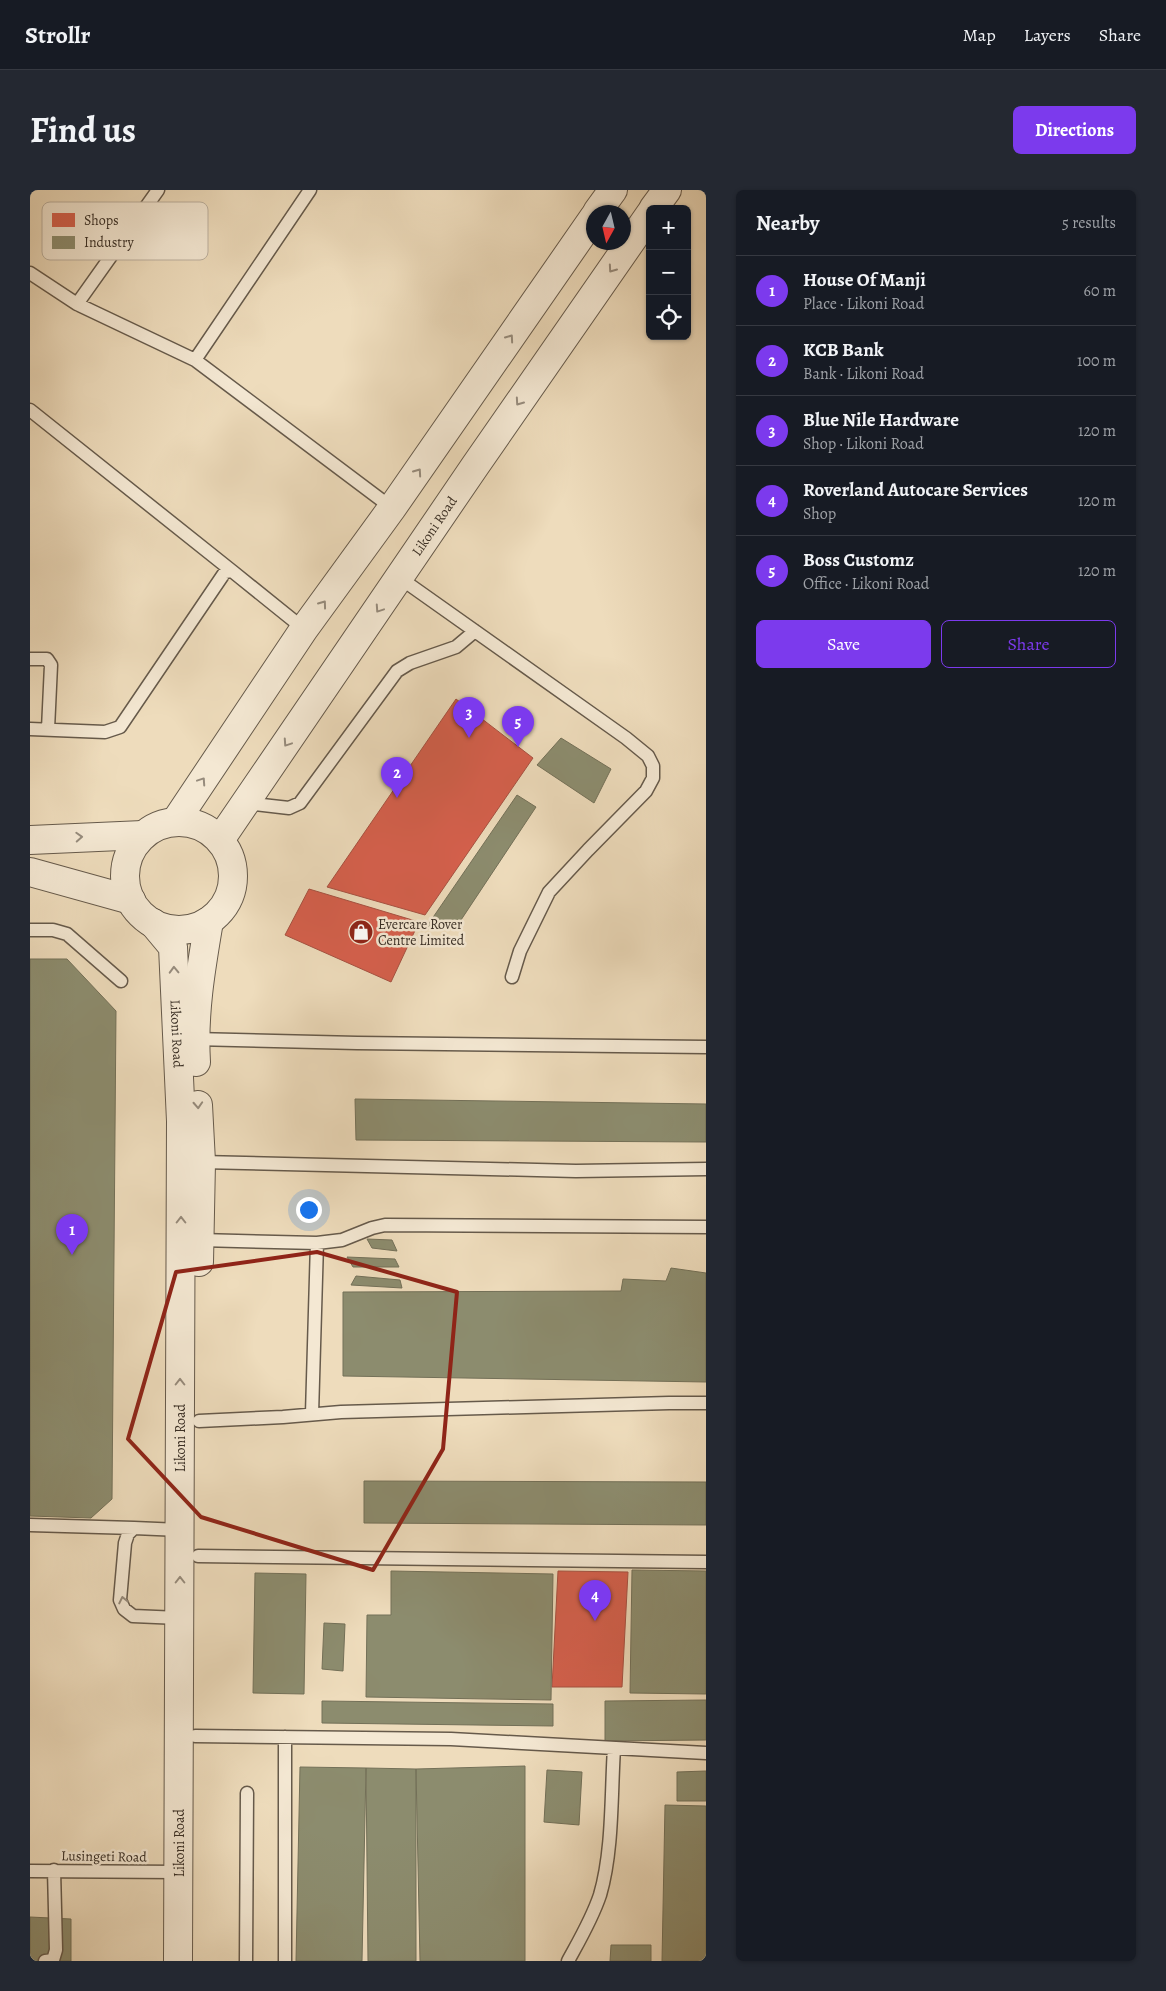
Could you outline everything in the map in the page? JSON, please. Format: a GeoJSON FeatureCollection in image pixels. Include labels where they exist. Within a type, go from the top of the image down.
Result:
{"type":"FeatureCollection","features":[{"type":"Feature","properties":{"kind":"street"},"geometry":{"type":"LineString","coordinates":[[602,205],[612,190]]}},
{"type":"Feature","properties":{"kind":"street"},"geometry":{"type":"LineString","coordinates":[[657,205],[666,190]]}},
{"type":"Feature","properties":{"kind":"street","name":"Likoni Road"},"geometry":{"type":"LineString","coordinates":[[220,840],[475,466],[646,220]]}},
{"type":"Feature","properties":{"kind":"street"},"geometry":{"type":"LineString","coordinates":[[175,822],[304,629],[392,508],[586,229]]}},
{"type":"Feature","properties":{"kind":"street"},"geometry":{"type":"LineString","coordinates":[[175,822],[191,823],[207,829],[220,840],[228,853],[233,868],[233,883],[229,898],[221,911],[209,921],[190,929],[176,930],[153,924],[140,914],[131,900],[125,883],[126,866],[132,849],[143,835],[163,824],[175,822]]}},
{"type":"Feature","properties":{"kind":"street"},"geometry":{"type":"LineString","coordinates":[[30,840],[143,835]]}},
{"type":"Feature","properties":{"kind":"street"},"geometry":{"type":"LineString","coordinates":[[30,872],[131,900]]}},
{"type":"Feature","properties":{"kind":"street","name":"Likoni Road"},"geometry":{"type":"LineString","coordinates":[[191,1961],[198,1556],[201,1162],[194,1039],[199,980],[209,921]]}},
{"type":"Feature","properties":{"kind":"street","name":"Likoni Road"},"geometry":{"type":"LineString","coordinates":[[153,924],[173,947],[181,1120],[178,1961]]}},
{"type":"Feature","properties":{"kind":"lane"},"geometry":{"type":"LineString","coordinates":[[149,202],[158,190]]}},
{"type":"Feature","properties":{"kind":"lane"},"geometry":{"type":"LineString","coordinates":[[195,360],[310,190]]}},
{"type":"Feature","properties":{"kind":"lane"},"geometry":{"type":"LineString","coordinates":[[77,304],[108,260]]}},
{"type":"Feature","properties":{"kind":"lane"},"geometry":{"type":"LineString","coordinates":[[30,273],[77,304],[195,360],[392,508]]}},
{"type":"Feature","properties":{"kind":"lane"},"geometry":{"type":"LineString","coordinates":[[30,410],[304,629]]}},
{"type":"Feature","properties":{"kind":"lane"},"geometry":{"type":"LineString","coordinates":[[30,729],[104,732],[120,727],[225,572],[232,571]]}},
{"type":"Feature","properties":{"kind":"lane"},"geometry":{"type":"LineString","coordinates":[[400,578],[626,738],[648,756],[653,766],[652,778],[646,791],[549,892],[520,950],[512,977]]}},
{"type":"Feature","properties":{"kind":"lane"},"geometry":{"type":"LineString","coordinates":[[245,803],[289,808],[300,803],[397,670],[410,663],[456,647],[475,631]]}},
{"type":"Feature","properties":{"kind":"lane"},"geometry":{"type":"LineString","coordinates":[[30,659],[47,659],[51,664],[48,729]]}},
{"type":"Feature","properties":{"kind":"lane"},"geometry":{"type":"LineString","coordinates":[[30,930],[53,930],[66,934],[121,981]]}},
{"type":"Feature","properties":{"kind":"lane"},"geometry":{"type":"LineString","coordinates":[[194,1039],[706,1047]]}},
{"type":"Feature","properties":{"kind":"lane"},"geometry":{"type":"LineString","coordinates":[[201,1162],[576,1171],[706,1169]]}},
{"type":"Feature","properties":{"kind":"lane"},"geometry":{"type":"LineString","coordinates":[[200,1240],[317,1243],[342,1240],[385,1225],[706,1227]]}},
{"type":"Feature","properties":{"kind":"lane"},"geometry":{"type":"LineString","coordinates":[[312,1414],[317,1243]]}},
{"type":"Feature","properties":{"kind":"lane"},"geometry":{"type":"LineString","coordinates":[[199,1421],[341,1412],[659,1403],[706,1404]]}},
{"type":"Feature","properties":{"kind":"lane"},"geometry":{"type":"LineString","coordinates":[[30,1525],[180,1530]]}},
{"type":"Feature","properties":{"kind":"lane"},"geometry":{"type":"LineString","coordinates":[[134,1528],[128,1534],[125,1543],[120,1600],[124,1609],[133,1616],[179,1618]]}},
{"type":"Feature","properties":{"kind":"lane"},"geometry":{"type":"LineString","coordinates":[[198,1556],[706,1562]]}},
{"type":"Feature","properties":{"kind":"lane"},"geometry":{"type":"LineString","coordinates":[[195,1736],[451,1739],[706,1753]]}},
{"type":"Feature","properties":{"kind":"lane"},"geometry":{"type":"LineString","coordinates":[[285,1737],[285,1961]]}},
{"type":"Feature","properties":{"kind":"lane"},"geometry":{"type":"LineString","coordinates":[[568,1961],[590,1923],[600,1893],[608,1841],[614,1748]]}},
{"type":"Feature","properties":{"kind":"lane"},"geometry":{"type":"LineString","coordinates":[[246,1961],[247,1793]]}},
{"type":"Feature","properties":{"kind":"lane"},"geometry":{"type":"LineString","coordinates":[[45,1961],[53,1960],[56,1950],[54,1870]]}},
{"type":"Feature","properties":{"kind":"lane","name":"Lusingeti Road"},"geometry":{"type":"LineString","coordinates":[[30,1871],[178,1872]]}},
{"type":"Feature","properties":{"kind":"highlighted area"},"geometry":{"type":"Polygon","coordinates":[[[317,1252],[457,1292],[443,1449],[373,1570],[201,1517],[128,1439],[176,1272],[317,1252]]]}},
{"type":"Feature","properties":{"kind":"building: Shops"},"geometry":{"type":"Polygon","coordinates":[[[456,699],[533,758],[425,915],[327,887],[456,699]]]}},
{"type":"Feature","properties":{"kind":"building: Shops"},"geometry":{"type":"Polygon","coordinates":[[[309,889],[419,922],[391,982],[285,935],[309,889]]]}},
{"type":"Feature","properties":{"kind":"building: Shops"},"geometry":{"type":"Polygon","coordinates":[[[558,1571],[628,1572],[622,1687],[552,1687],[558,1571]]]}},
{"type":"Feature","properties":{"kind":"building: Industry"},"geometry":{"type":"Polygon","coordinates":[[[561,738],[611,769],[594,803],[537,765],[561,738]]]}},
{"type":"Feature","properties":{"kind":"building: Industry"},"geometry":{"type":"Polygon","coordinates":[[[517,795],[536,807],[455,929],[425,929],[517,795]]]}},
{"type":"Feature","properties":{"kind":"building: Industry"},"geometry":{"type":"Polygon","coordinates":[[[30,959],[67,959],[116,1011],[112,1499],[91,1518],[30,1516],[30,959]]]}},
{"type":"Feature","properties":{"kind":"building: Industry"},"geometry":{"type":"Polygon","coordinates":[[[355,1099],[706,1104],[706,1142],[356,1140],[355,1099]]]}},
{"type":"Feature","properties":{"kind":"building: Industry"},"geometry":{"type":"Polygon","coordinates":[[[367,1239],[392,1240],[397,1251],[372,1248],[367,1239]]]}},
{"type":"Feature","properties":{"kind":"building: Industry"},"geometry":{"type":"Polygon","coordinates":[[[347,1257],[395,1259],[399,1267],[353,1267],[347,1257]]]}},
{"type":"Feature","properties":{"kind":"building: Industry"},"geometry":{"type":"Polygon","coordinates":[[[671,1268],[706,1273],[706,1382],[343,1376],[343,1292],[621,1291],[623,1279],[666,1281],[671,1268]]]}},
{"type":"Feature","properties":{"kind":"building: Industry"},"geometry":{"type":"Polygon","coordinates":[[[356,1276],[400,1280],[402,1288],[351,1285],[356,1276]]]}},
{"type":"Feature","properties":{"kind":"building: Industry"},"geometry":{"type":"Polygon","coordinates":[[[364,1481],[706,1482],[706,1525],[364,1523],[364,1481]]]}},
{"type":"Feature","properties":{"kind":"building: Industry"},"geometry":{"type":"Polygon","coordinates":[[[632,1570],[706,1571],[706,1694],[630,1693],[632,1570]]]}},
{"type":"Feature","properties":{"kind":"building: Industry"},"geometry":{"type":"Polygon","coordinates":[[[391,1571],[553,1574],[551,1700],[366,1697],[367,1615],[391,1615],[391,1571]]]}},
{"type":"Feature","properties":{"kind":"building: Industry"},"geometry":{"type":"Polygon","coordinates":[[[255,1573],[306,1574],[304,1694],[253,1693],[255,1573]]]}},
{"type":"Feature","properties":{"kind":"building: Industry"},"geometry":{"type":"Polygon","coordinates":[[[324,1623],[345,1624],[343,1671],[322,1669],[324,1623]]]}},
{"type":"Feature","properties":{"kind":"building: Industry"},"geometry":{"type":"Polygon","coordinates":[[[706,1700],[706,1740],[605,1741],[605,1701],[706,1700]]]}},
{"type":"Feature","properties":{"kind":"building: Industry"},"geometry":{"type":"Polygon","coordinates":[[[322,1701],[553,1704],[553,1726],[322,1723],[322,1701]]]}},
{"type":"Feature","properties":{"kind":"building: Industry"},"geometry":{"type":"Polygon","coordinates":[[[525,1766],[525,1961],[420,1961],[416,1769],[525,1766]]]}},
{"type":"Feature","properties":{"kind":"building: Industry"},"geometry":{"type":"Polygon","coordinates":[[[300,1767],[366,1768],[362,1961],[296,1961],[300,1767]]]}},
{"type":"Feature","properties":{"kind":"building: Industry"},"geometry":{"type":"Polygon","coordinates":[[[366,1768],[416,1769],[416,1961],[368,1961],[366,1768]]]}},
{"type":"Feature","properties":{"kind":"building: Industry"},"geometry":{"type":"Polygon","coordinates":[[[547,1770],[582,1772],[579,1825],[544,1822],[547,1770]]]}},
{"type":"Feature","properties":{"kind":"building: Industry"},"geometry":{"type":"Polygon","coordinates":[[[706,1771],[706,1801],[677,1801],[677,1772],[706,1771]]]}},
{"type":"Feature","properties":{"kind":"building: Industry"},"geometry":{"type":"Polygon","coordinates":[[[665,1805],[706,1806],[706,1961],[662,1961],[665,1805]]]}},
{"type":"Feature","properties":{"kind":"building: Industry"},"geometry":{"type":"Polygon","coordinates":[[[30,1917],[71,1919],[71,1961],[30,1961],[30,1917]]]}},
{"type":"Feature","properties":{"kind":"building: Industry"},"geometry":{"type":"Polygon","coordinates":[[[611,1945],[651,1945],[651,1961],[610,1961],[611,1945]]]}},
{"type":"Feature","properties":{"kind":"place","name":"Blue Nile Hardware"},"geometry":{"type":"Point","coordinates":[469,738]}},
{"type":"Feature","properties":{"kind":"place","name":"Boss Customz"},"geometry":{"type":"Point","coordinates":[518,747]}},
{"type":"Feature","properties":{"kind":"place","name":"KCB Bank"},"geometry":{"type":"Point","coordinates":[397,798]}},
{"type":"Feature","properties":{"kind":"place","name":"Evercare Rover Centre Limited"},"geometry":{"type":"Point","coordinates":[361,932]}},
{"type":"Feature","properties":{"kind":"place","name":"House Of Manji"},"geometry":{"type":"Point","coordinates":[72,1255]}},
{"type":"Feature","properties":{"kind":"place","name":"Roverland Autocare Services"},"geometry":{"type":"Point","coordinates":[595,1621]}}]}
